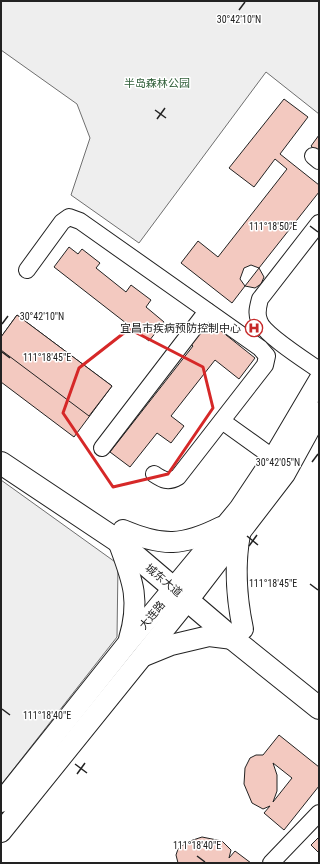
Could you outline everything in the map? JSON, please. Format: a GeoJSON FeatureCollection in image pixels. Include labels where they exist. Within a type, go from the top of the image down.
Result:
{"type":"FeatureCollection","features":[{"type":"Feature","properties":{"kind":"highway","name":"城东大道"},"geometry":{"type":"LineString","coordinates":[[2,462],[121,535],[238,634],[319,708]]}},
{"type":"Feature","properties":{"kind":"highway","name":"城东大道"},"geometry":{"type":"LineString","coordinates":[[238,634],[319,689]]}},
{"type":"Feature","properties":{"kind":"main road","name":"大连路"},"geometry":{"type":"LineString","coordinates":[[281,463],[319,380]]}},
{"type":"Feature","properties":{"kind":"main road","name":"大连路"},"geometry":{"type":"LineString","coordinates":[[1,832],[142,657],[185,589],[319,412]]}},
{"type":"Feature","properties":{"kind":"main road"},"geometry":{"type":"LineString","coordinates":[[127,644],[135,619],[136,599],[121,535],[152,541],[174,542],[232,528],[236,556],[238,634],[209,636],[171,645],[142,657]]}},
{"type":"Feature","properties":{"kind":"main road","name":"大连路"},"geometry":{"type":"LineString","coordinates":[[1,802],[127,644],[185,589]]}},
{"type":"Feature","properties":{"kind":"lane"},"geometry":{"type":"LineString","coordinates":[[27,270],[62,222],[69,217],[80,220],[260,348],[267,356],[265,365],[178,477],[172,481],[163,480],[154,474]]}},
{"type":"Feature","properties":{"kind":"lane"},"geometry":{"type":"LineString","coordinates":[[319,223],[260,299],[257,309],[259,322],[267,332],[319,370]]}},
{"type":"Feature","properties":{"kind":"lane"},"geometry":{"type":"LineString","coordinates":[[102,448],[207,311]]}},
{"type":"Feature","properties":{"kind":"lane"},"geometry":{"type":"LineString","coordinates":[[222,421],[281,463]]}},
{"type":"Feature","properties":{"kind":"lane"},"geometry":{"type":"LineString","coordinates":[[271,863],[319,813]]}},
{"type":"Feature","properties":{"kind":"highlighted area"},"geometry":{"type":"Polygon","coordinates":[[[129,329],[203,367],[213,408],[168,474],[113,487],[63,413],[79,368],[129,329]]]}},
{"type":"Feature","properties":{"kind":"green space","name":"半岛森林公园"},"geometry":{"type":"Polygon","coordinates":[[[1,1],[319,1],[319,114],[266,72],[139,243],[71,195],[90,138],[77,104],[1,50],[1,1]]]}},
{"type":"Feature","properties":{"kind":"green space"},"geometry":{"type":"Polygon","coordinates":[[[1,480],[118,564],[117,637],[1,785],[1,480]]]}},
{"type":"Feature","properties":{"kind":"building"},"geometry":{"type":"Polygon","coordinates":[[[284,99],[308,117],[280,154],[319,185],[319,192],[259,268],[251,265],[244,268],[240,279],[245,286],[232,303],[181,263],[198,241],[218,257],[287,169],[275,159],[254,187],[229,168],[284,99]]]}},
{"type":"Feature","properties":{"kind":"building"},"geometry":{"type":"Polygon","coordinates":[[[319,135],[319,153],[311,146],[319,135]]]}},
{"type":"Feature","properties":{"kind":"building"},"geometry":{"type":"Polygon","coordinates":[[[69,247],[78,254],[82,249],[100,263],[96,268],[126,292],[131,285],[151,300],[146,307],[164,322],[149,341],[54,267],[69,247]]]}},
{"type":"Feature","properties":{"kind":"building"},"geometry":{"type":"Polygon","coordinates":[[[259,268],[264,277],[261,284],[255,288],[245,286],[259,268]]]}},
{"type":"Feature","properties":{"kind":"building"},"geometry":{"type":"Polygon","coordinates":[[[17,315],[112,386],[74,437],[1,382],[1,337],[17,315]]]}},
{"type":"Feature","properties":{"kind":"building"},"geometry":{"type":"Polygon","coordinates":[[[17,315],[112,386],[89,416],[1,350],[1,337],[17,315]]]}},
{"type":"Feature","properties":{"kind":"building"},"geometry":{"type":"Polygon","coordinates":[[[206,319],[255,358],[239,379],[215,360],[171,416],[184,426],[171,443],[157,433],[130,467],[110,452],[193,346],[188,342],[206,319]]]}},
{"type":"Feature","properties":{"kind":"building"},"geometry":{"type":"Polygon","coordinates":[[[279,735],[319,767],[319,786],[284,830],[264,813],[270,806],[263,809],[252,803],[244,784],[245,768],[250,758],[256,755],[263,755],[279,735]],[[273,763],[277,775],[277,791],[273,802],[292,778],[273,763]]]}},
{"type":"Feature","properties":{"kind":"building"},"geometry":{"type":"Polygon","coordinates":[[[202,837],[222,841],[231,850],[229,858],[235,851],[251,863],[178,863],[176,855],[178,849],[187,842],[202,837]]]}},
{"type":"Feature","properties":{"kind":"building"},"geometry":{"type":"Polygon","coordinates":[[[319,837],[319,853],[311,845],[319,837]]]}},
{"type":"Feature","properties":{"kind":"place","name":"宜昌市疾病预防控制中心"},"geometry":{"type":"Point","coordinates":[254,328]}}]}
